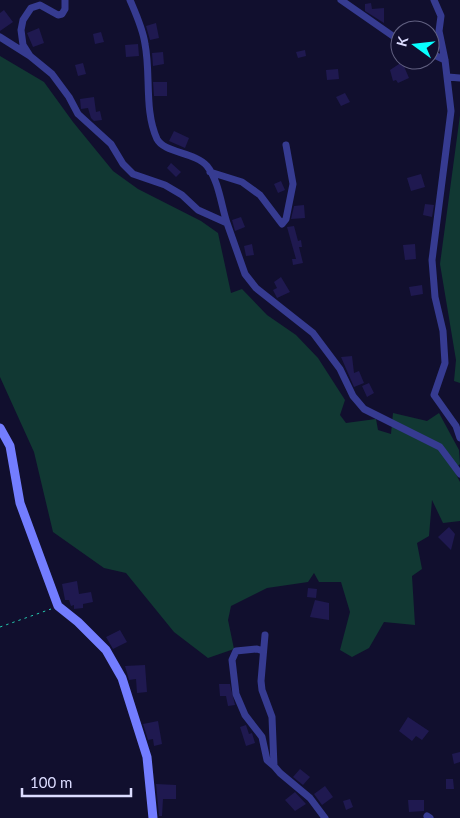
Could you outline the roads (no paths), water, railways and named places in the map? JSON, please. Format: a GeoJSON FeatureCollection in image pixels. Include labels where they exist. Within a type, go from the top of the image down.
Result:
{"type":"FeatureCollection","features":[{"type":"Feature","properties":{"kind":"street"},"geometry":{"type":"LineString","coordinates":[[30,56],[21,38],[23,20],[30,8],[40,5],[58,15],[62,14],[65,9],[65,0]]}},
{"type":"Feature","properties":{"kind":"street"},"geometry":{"type":"LineString","coordinates":[[130,0],[145,42],[153,126],[158,141],[174,150],[186,152],[196,157],[210,172],[217,184],[227,224],[245,274],[256,288],[314,333],[340,369],[353,396],[364,409],[440,446],[459,472]]}},
{"type":"Feature","properties":{"kind":"street"},"geometry":{"type":"LineString","coordinates":[[342,0],[390,33]]}},
{"type":"Feature","properties":{"kind":"street"},"geometry":{"type":"LineString","coordinates":[[434,0],[441,16],[439,31],[448,77],[451,111],[432,260],[435,296],[443,331],[445,363],[434,395],[456,426],[460,438]]}},
{"type":"Feature","properties":{"kind":"street"},"geometry":{"type":"LineString","coordinates":[[0,37],[30,56],[52,74],[69,97],[78,114],[111,144],[123,164],[133,174],[165,185],[182,195],[198,210],[227,224]]}},
{"type":"Feature","properties":{"kind":"street"},"geometry":{"type":"LineString","coordinates":[[440,58],[445,60]]}},
{"type":"Feature","properties":{"kind":"street"},"geometry":{"type":"LineString","coordinates":[[448,77],[460,78]]}},
{"type":"Feature","properties":{"kind":"street"},"geometry":{"type":"LineString","coordinates":[[210,172],[242,182],[260,195],[282,224],[286,220],[293,184],[286,145]]}},
{"type":"Feature","properties":{"kind":"street"},"geometry":{"type":"LineString","coordinates":[[0,428],[10,446],[20,503],[58,606],[78,622],[106,650],[122,678],[147,756],[153,818]]}},
{"type":"Feature","properties":{"kind":"street"},"geometry":{"type":"LineString","coordinates":[[265,635],[262,690],[272,717],[274,766]]}},
{"type":"Feature","properties":{"kind":"street"},"geometry":{"type":"LineString","coordinates":[[263,651],[257,649],[236,651],[232,660],[236,694],[245,715],[262,737],[267,760],[310,798],[325,818]]}}]}
